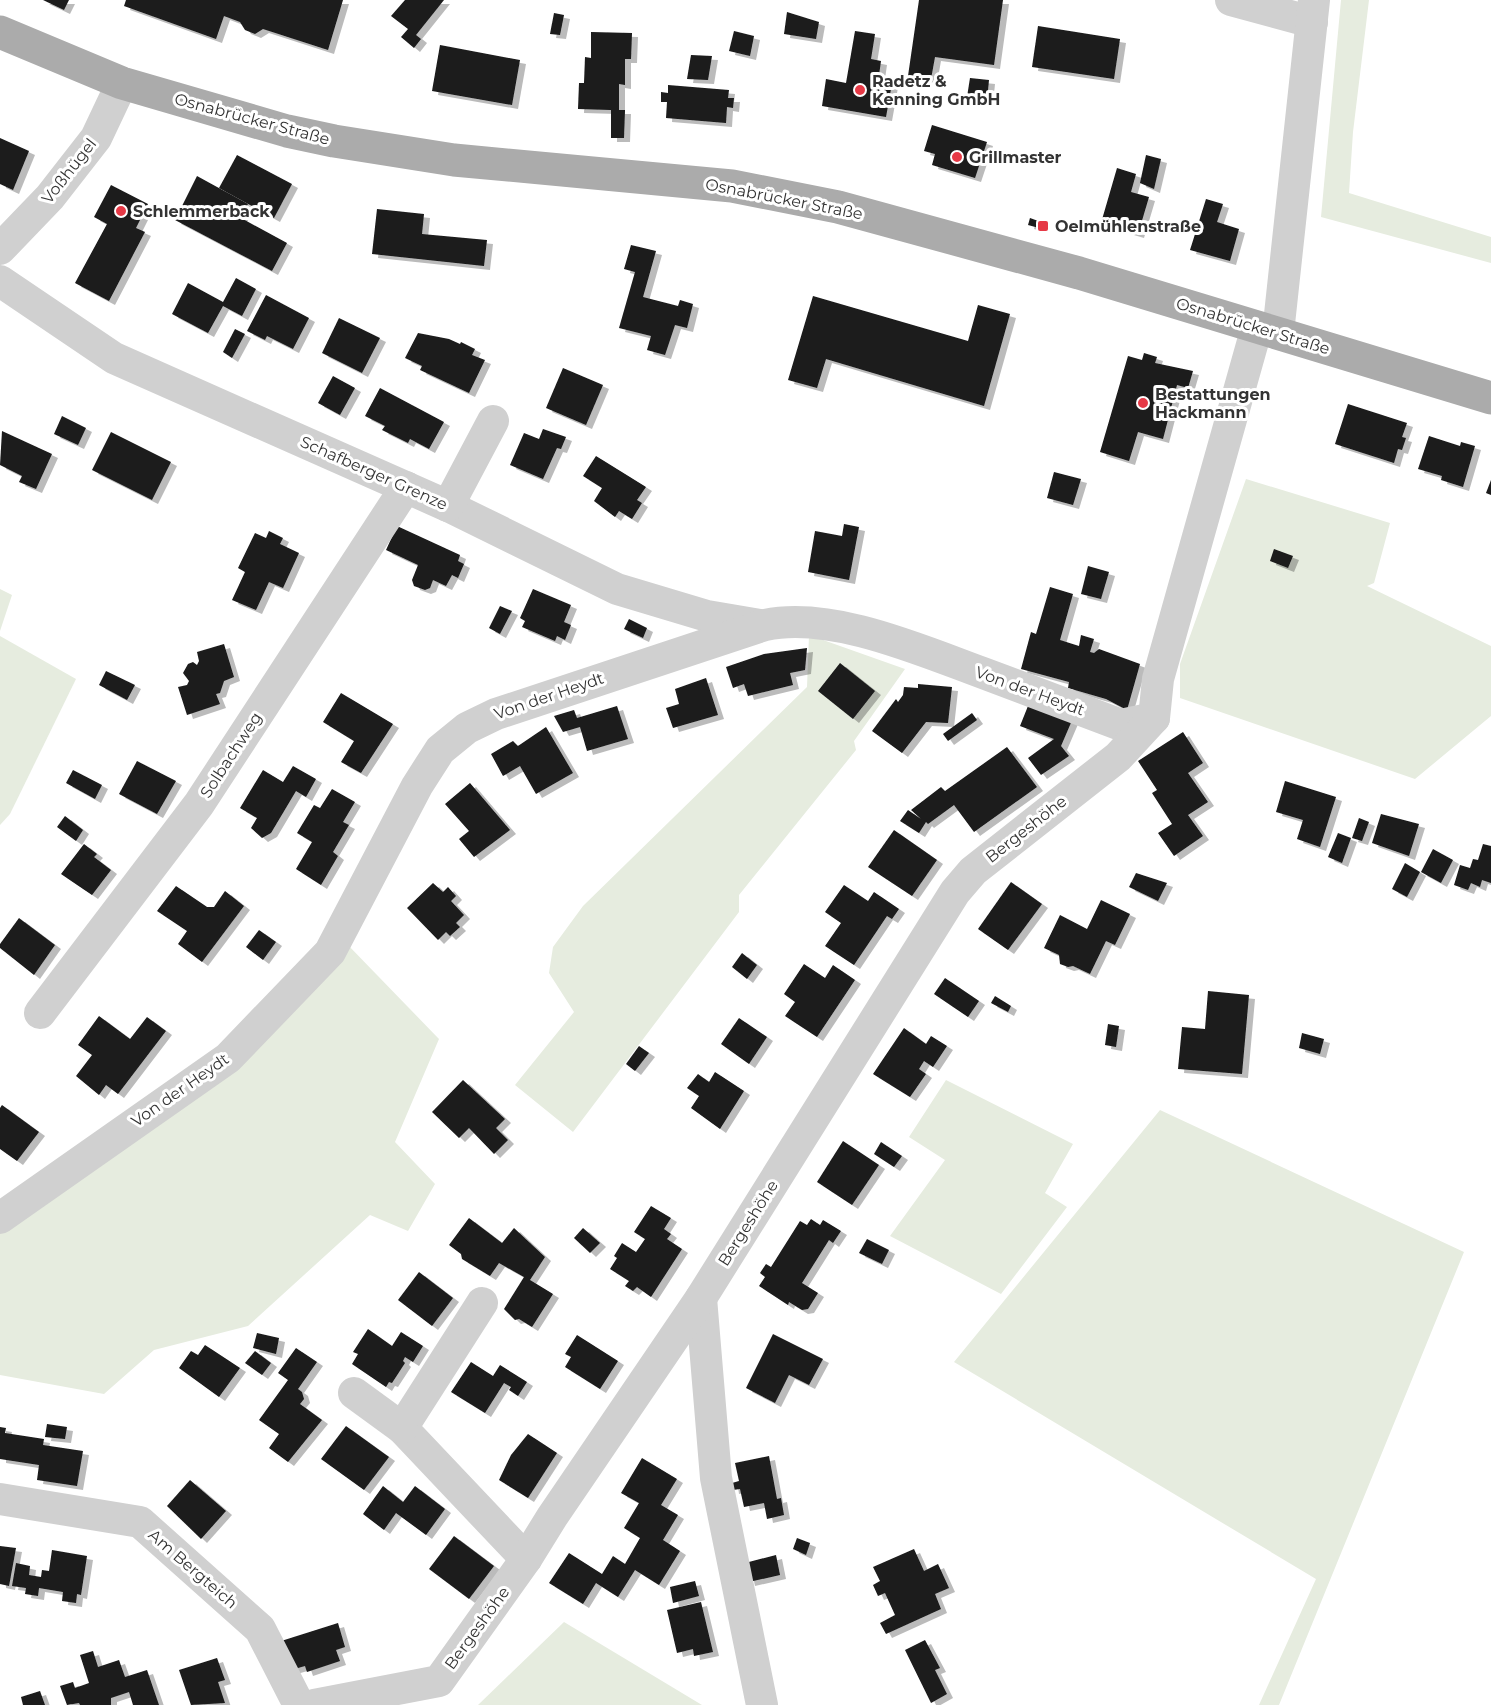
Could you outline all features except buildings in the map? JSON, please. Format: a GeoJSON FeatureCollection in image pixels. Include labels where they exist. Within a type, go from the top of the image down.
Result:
{"type":"FeatureCollection","features":[{"type":"Feature","properties":{"kind":"main road","name":"Osnabrücker Straße"},"geometry":{"type":"LineString","coordinates":[[0,32],[122,83],[287,131],[334,141],[454,160],[732,186],[838,207],[1079,273],[1491,398]]}},
{"type":"Feature","properties":{"kind":"street"},"geometry":{"type":"LineString","coordinates":[[1154,718],[1158,679],[1267,330],[1313,11],[1231,0]]}},
{"type":"Feature","properties":{"kind":"street","name":"Voßhügel"},"geometry":{"type":"LineString","coordinates":[[0,249],[50,197],[96,138],[122,83]]}},
{"type":"Feature","properties":{"kind":"street","name":"Schafberger Grenze"},"geometry":{"type":"LineString","coordinates":[[0,281],[114,358],[448,506],[617,589],[707,616],[765,625]]}},
{"type":"Feature","properties":{"kind":"street"},"geometry":{"type":"LineString","coordinates":[[448,506],[493,421]]}},
{"type":"Feature","properties":{"kind":"street","name":"Solbachweg"},"geometry":{"type":"LineString","coordinates":[[40,1013],[199,804],[406,487]]}},
{"type":"Feature","properties":{"kind":"street","name":"Von der Heydt"},"geometry":{"type":"LineString","coordinates":[[0,1218],[228,1058],[330,952],[428,767],[440,750],[457,735],[480,721],[515,706],[765,625],[787,621],[843,628],[912,647],[1121,725],[1154,718]]}},
{"type":"Feature","properties":{"kind":"street","name":"Bergeshöhe"},"geometry":{"type":"LineString","coordinates":[[314,1705],[439,1681],[526,1559],[701,1298],[955,892],[973,872],[1118,757],[1154,718]]}},
{"type":"Feature","properties":{"kind":"street"},"geometry":{"type":"LineString","coordinates":[[701,1298],[716,1478],[762,1705]]}},
{"type":"Feature","properties":{"kind":"street"},"geometry":{"type":"LineString","coordinates":[[402,1428],[482,1303]]}},
{"type":"Feature","properties":{"kind":"street"},"geometry":{"type":"LineString","coordinates":[[354,1393],[402,1428],[526,1559]]}},
{"type":"Feature","properties":{"kind":"street","name":"Am Bergteich"},"geometry":{"type":"LineString","coordinates":[[0,1499],[140,1522],[260,1629],[299,1705]]}},
{"type":"Feature","properties":{"kind":"shaded area"},"geometry":{"type":"Polygon","coordinates":[[[1341,0],[1369,0],[1353,132],[1349,193],[1491,237],[1491,263],[1321,217],[1341,0]]]}},
{"type":"Feature","properties":{"kind":"shaded area"},"geometry":{"type":"Polygon","coordinates":[[[1246,479],[1390,523],[1374,583],[1367,586],[1491,646],[1491,716],[1415,779],[1180,698],[1180,664],[1246,479]]]}},
{"type":"Feature","properties":{"kind":"shaded area"},"geometry":{"type":"Polygon","coordinates":[[[0,589],[12,595],[0,631],[0,589]]]}},
{"type":"Feature","properties":{"kind":"shaded area"},"geometry":{"type":"Polygon","coordinates":[[[809,635],[905,669],[854,741],[856,750],[739,895],[739,912],[573,1132],[515,1085],[574,1012],[549,973],[553,947],[583,906],[807,687],[809,635]]]}},
{"type":"Feature","properties":{"kind":"shaded area"},"geometry":{"type":"Polygon","coordinates":[[[0,636],[76,679],[10,814],[0,825],[0,636]]]}},
{"type":"Feature","properties":{"kind":"shaded area"},"geometry":{"type":"Polygon","coordinates":[[[346,943],[439,1039],[395,1142],[435,1184],[408,1231],[370,1215],[248,1326],[154,1350],[104,1394],[0,1375],[0,1231],[346,943]]]}},
{"type":"Feature","properties":{"kind":"shaded area"},"geometry":{"type":"Polygon","coordinates":[[[946,1080],[1073,1144],[1045,1193],[1067,1207],[1001,1294],[890,1236],[945,1160],[909,1137],[946,1080]]]}},
{"type":"Feature","properties":{"kind":"shaded area"},"geometry":{"type":"Polygon","coordinates":[[[1160,1110],[1464,1252],[1279,1705],[1259,1705],[1316,1579],[954,1362],[1160,1110]]]}},
{"type":"Feature","properties":{"kind":"shaded area"},"geometry":{"type":"Polygon","coordinates":[[[564,1622],[702,1705],[478,1705],[564,1622]]]}},
{"type":"Feature","properties":{"kind":"place","name":"Radetz & Kenning GmbH"},"geometry":{"type":"Point","coordinates":[860,90]}},
{"type":"Feature","properties":{"kind":"place","name":"Grillmaster"},"geometry":{"type":"Point","coordinates":[957,157]}},
{"type":"Feature","properties":{"kind":"place","name":"Schlemmerback"},"geometry":{"type":"Point","coordinates":[121,211]}},
{"type":"Feature","properties":{"kind":"place","name":"Oelmühlenstraße"},"geometry":{"type":"Point","coordinates":[1043,226]}},
{"type":"Feature","properties":{"kind":"place","name":"Bestattungen Hackmann"},"geometry":{"type":"Point","coordinates":[1143,403]}}]}
